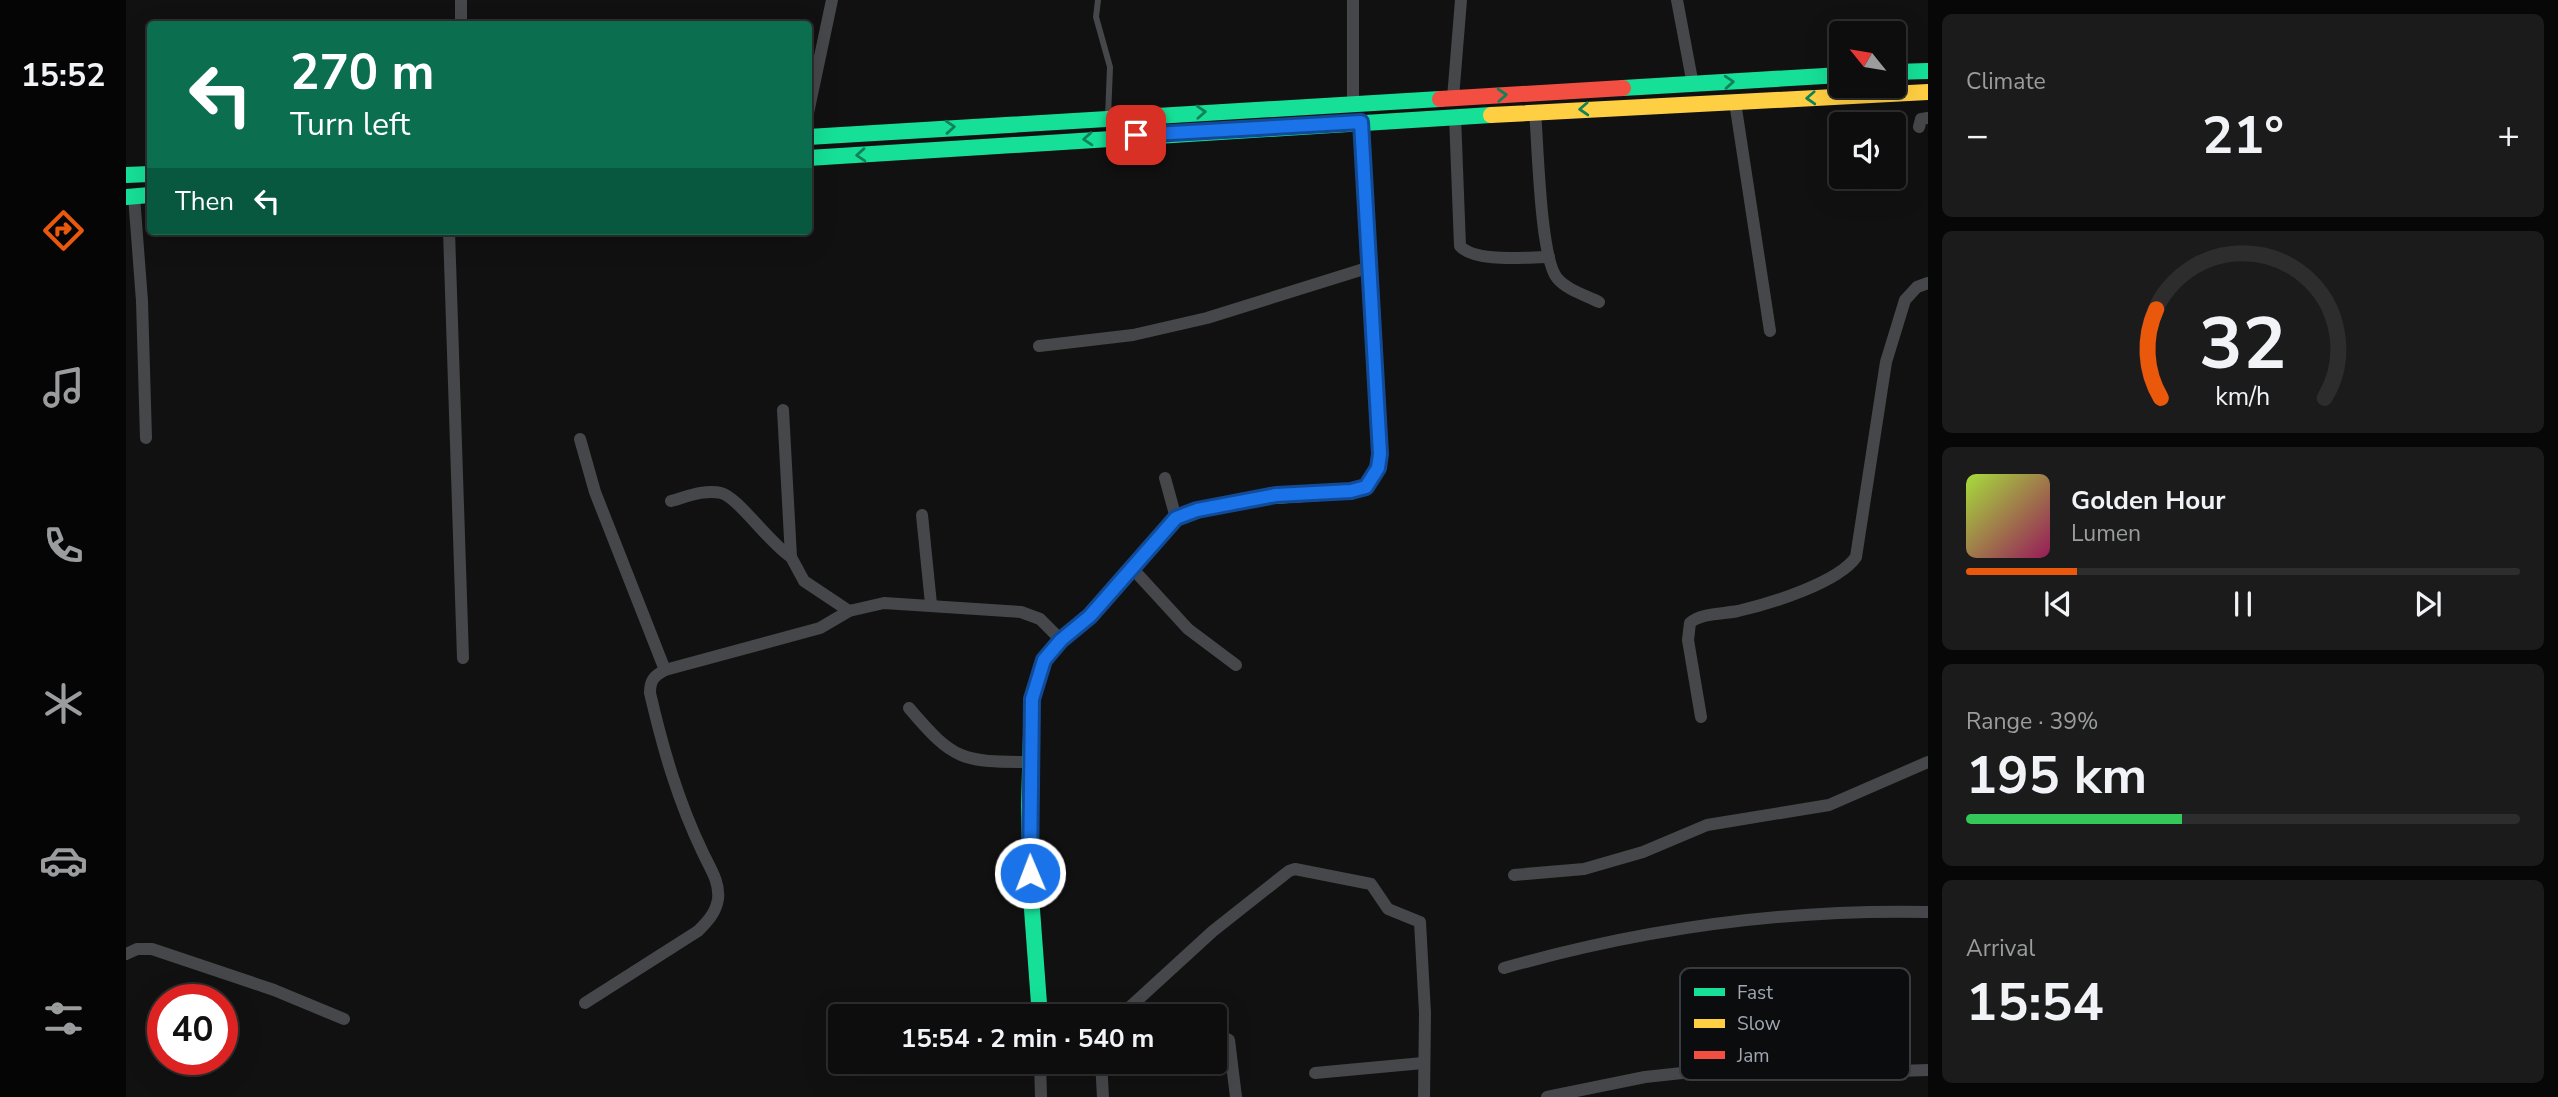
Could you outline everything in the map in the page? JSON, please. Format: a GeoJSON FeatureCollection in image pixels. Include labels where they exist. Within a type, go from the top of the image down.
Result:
{"type":"FeatureCollection","features":[{"type":"Feature","properties":{"kind":"main road"},"geometry":{"type":"LineString","coordinates":[[1906,72],[1928,71]]}},
{"type":"Feature","properties":{"kind":"main road"},"geometry":{"type":"LineString","coordinates":[[812,137],[1829,76]]}},
{"type":"Feature","properties":{"kind":"main road"},"geometry":{"type":"LineString","coordinates":[[812,158],[1455,116],[1928,92]]}},
{"type":"Feature","properties":{"kind":"main road"},"geometry":{"type":"LineString","coordinates":[[1039,1004],[1031,895],[1030,762],[1032,699],[1044,660],[1061,640],[1090,616],[1176,518],[1197,510],[1276,495],[1351,491],[1366,487],[1372,480],[1380,454],[1367,268],[1361,122]]}},
{"type":"Feature","properties":{"kind":"main road"},"geometry":{"type":"LineString","coordinates":[[126,175],[147,174]]}},
{"type":"Feature","properties":{"kind":"street"},"geometry":{"type":"LineString","coordinates":[[461,0],[461,21]]}},
{"type":"Feature","properties":{"kind":"street"},"geometry":{"type":"LineString","coordinates":[[812,94],[832,0]]}},
{"type":"Feature","properties":{"kind":"street"},"geometry":{"type":"LineString","coordinates":[[1353,0],[1353,104]]}},
{"type":"Feature","properties":{"kind":"street"},"geometry":{"type":"LineString","coordinates":[[1453,98],[1461,0]]}},
{"type":"Feature","properties":{"kind":"street"},"geometry":{"type":"LineString","coordinates":[[1677,0],[1693,85]]}},
{"type":"Feature","properties":{"kind":"street"},"geometry":{"type":"LineString","coordinates":[[1735,102],[1770,331]]}},
{"type":"Feature","properties":{"kind":"street"},"geometry":{"type":"LineString","coordinates":[[1535,112],[1552,271],[1559,281],[1599,302]]}},
{"type":"Feature","properties":{"kind":"street"},"geometry":{"type":"LineString","coordinates":[[1455,116],[1460,246],[1472,254],[1488,257],[1549,257]]}},
{"type":"Feature","properties":{"kind":"street"},"geometry":{"type":"LineString","coordinates":[[137,196],[146,438]]}},
{"type":"Feature","properties":{"kind":"street"},"geometry":{"type":"LineString","coordinates":[[449,235],[463,657]]}},
{"type":"Feature","properties":{"kind":"street"},"geometry":{"type":"LineString","coordinates":[[1039,346],[1133,335],[1195,321],[1367,268]]}},
{"type":"Feature","properties":{"kind":"street"},"geometry":{"type":"LineString","coordinates":[[1701,717],[1688,639],[1690,624],[1702,617],[1751,608],[1835,576],[1856,556],[1886,362],[1905,300],[1917,287],[1928,284]]}},
{"type":"Feature","properties":{"kind":"street"},"geometry":{"type":"LineString","coordinates":[[783,410],[791,557]]}},
{"type":"Feature","properties":{"kind":"street"},"geometry":{"type":"LineString","coordinates":[[580,439],[595,492],[665,670]]}},
{"type":"Feature","properties":{"kind":"street"},"geometry":{"type":"LineString","coordinates":[[1166,478],[1176,518]]}},
{"type":"Feature","properties":{"kind":"street"},"geometry":{"type":"LineString","coordinates":[[671,501],[708,492],[727,495],[775,546],[791,557],[804,580],[849,611]]}},
{"type":"Feature","properties":{"kind":"street"},"geometry":{"type":"LineString","coordinates":[[922,515],[930,604]]}},
{"type":"Feature","properties":{"kind":"street"},"geometry":{"type":"LineString","coordinates":[[1132,568],[1188,629],[1236,665]]}},
{"type":"Feature","properties":{"kind":"street"},"geometry":{"type":"LineString","coordinates":[[585,1003],[698,931],[711,917],[718,900],[717,882],[683,811],[668,766],[650,693],[650,682],[665,670],[820,628],[849,611],[884,603],[1021,612],[1040,619],[1061,640]]}},
{"type":"Feature","properties":{"kind":"street"},"geometry":{"type":"LineString","coordinates":[[909,708],[937,741],[952,752],[984,762],[1030,762]]}},
{"type":"Feature","properties":{"kind":"street"},"geometry":{"type":"LineString","coordinates":[[1514,875],[1584,869],[1643,852],[1707,825],[1829,805],[1928,762]]}},
{"type":"Feature","properties":{"kind":"street"},"geometry":{"type":"LineString","coordinates":[[1134,1004],[1260,892],[1289,871],[1305,870],[1371,884],[1388,909],[1420,922],[1424,1097]]}},
{"type":"Feature","properties":{"kind":"street"},"geometry":{"type":"LineString","coordinates":[[1504,968],[1614,939],[1679,930],[1800,916],[1928,912]]}},
{"type":"Feature","properties":{"kind":"street"},"geometry":{"type":"LineString","coordinates":[[126,954],[137,949],[152,949],[274,990],[344,1019]]}},
{"type":"Feature","properties":{"kind":"street"},"geometry":{"type":"LineString","coordinates":[[1227,1039],[1236,1097]]}},
{"type":"Feature","properties":{"kind":"street"},"geometry":{"type":"LineString","coordinates":[[1315,1073],[1423,1063]]}},
{"type":"Feature","properties":{"kind":"street"},"geometry":{"type":"LineString","coordinates":[[1910,1071],[1928,1070]]}},
{"type":"Feature","properties":{"kind":"street"},"geometry":{"type":"LineString","coordinates":[[1547,1097],[1645,1077],[1680,1073]]}},
{"type":"Feature","properties":{"kind":"street"},"geometry":{"type":"LineString","coordinates":[[1040,1074],[1041,1097]]}},
{"type":"Feature","properties":{"kind":"street"},"geometry":{"type":"LineString","coordinates":[[1102,1074],[1103,1097]]}},
{"type":"Feature","properties":{"kind":"lane"},"geometry":{"type":"LineString","coordinates":[[1098,0],[1096,17],[1110,67],[1108,117]]}},
{"type":"Feature","properties":{"kind":"traffic: fast"},"geometry":{"type":"LineString","coordinates":[[1906,72],[1928,71]]}},
{"type":"Feature","properties":{"kind":"traffic: fast"},"geometry":{"type":"LineString","coordinates":[[1623,88],[1829,76]]}},
{"type":"Feature","properties":{"kind":"traffic: fast"},"geometry":{"type":"LineString","coordinates":[[812,137],[1440,99]]}},
{"type":"Feature","properties":{"kind":"traffic: fast"},"geometry":{"type":"LineString","coordinates":[[812,158],[1491,115]]}},
{"type":"Feature","properties":{"kind":"traffic: fast"},"geometry":{"type":"LineString","coordinates":[[1361,122],[1366,212]]}},
{"type":"Feature","properties":{"kind":"traffic: fast"},"geometry":{"type":"LineString","coordinates":[[126,175],[147,174]]}},
{"type":"Feature","properties":{"kind":"traffic: fast"},"geometry":{"type":"LineString","coordinates":[[126,197],[147,195]]}},
{"type":"Feature","properties":{"kind":"traffic: fast"},"geometry":{"type":"LineString","coordinates":[[1039,1004],[1031,896],[1029,806],[1032,699],[1044,660],[1061,640],[1090,616],[1176,518],[1197,510],[1272,496]]}},
{"type":"Feature","properties":{"kind":"traffic: slow"},"geometry":{"type":"LineString","coordinates":[[1491,115],[1928,92]]}},
{"type":"Feature","properties":{"kind":"traffic: slow"},"geometry":{"type":"LineString","coordinates":[[1272,496],[1351,491],[1366,487],[1378,468],[1380,454],[1366,212]]}},
{"type":"Feature","properties":{"kind":"traffic: jam"},"geometry":{"type":"LineString","coordinates":[[1440,99],[1623,88]]}},
{"type":"Feature","properties":{"kind":"route"},"geometry":{"type":"LineString","coordinates":[[1030,873],[1032,699],[1044,660],[1061,640],[1090,616],[1176,518],[1197,510],[1276,495],[1351,491],[1366,487],[1378,468],[1380,454],[1367,268],[1361,122],[1136,135]]}}]}
